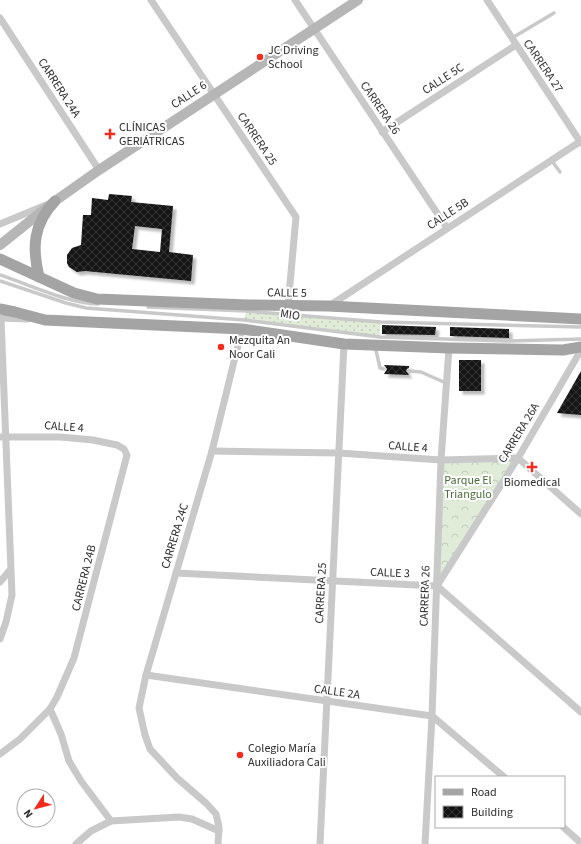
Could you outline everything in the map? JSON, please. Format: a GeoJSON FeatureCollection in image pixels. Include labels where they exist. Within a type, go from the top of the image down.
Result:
{"type":"FeatureCollection","features":[{"type":"Feature","properties":{"kind":"main road","name":"CALLE 6"},"geometry":{"type":"LineString","coordinates":[[0,245],[21,230],[55,201],[100,170],[358,0]]}},
{"type":"Feature","properties":{"kind":"main road"},"geometry":{"type":"LineString","coordinates":[[39,277],[34,254],[36,234],[42,219],[55,201]]}},
{"type":"Feature","properties":{"kind":"main road","name":"CALLE 5"},"geometry":{"type":"LineString","coordinates":[[0,259],[81,295],[97,299],[288,306],[328,306],[581,319]]}},
{"type":"Feature","properties":{"kind":"main road"},"geometry":{"type":"LineString","coordinates":[[0,315],[15,312],[45,320],[242,329],[344,344],[449,348],[581,349]]}},
{"type":"Feature","properties":{"kind":"street","name":"CARRERA 25"},"geometry":{"type":"LineString","coordinates":[[151,0],[296,217],[288,306]]}},
{"type":"Feature","properties":{"kind":"street","name":"CARRERA 26"},"geometry":{"type":"LineString","coordinates":[[295,0],[447,228]]}},
{"type":"Feature","properties":{"kind":"street","name":"CARRERA 27"},"geometry":{"type":"LineString","coordinates":[[487,0],[581,142]]}},
{"type":"Feature","properties":{"kind":"street","name":"CARRERA 24A"},"geometry":{"type":"LineString","coordinates":[[0,18],[100,170]]}},
{"type":"Feature","properties":{"kind":"street","name":"CALLE 5C"},"geometry":{"type":"LineString","coordinates":[[382,132],[516,45]]}},
{"type":"Feature","properties":{"kind":"street","name":"CALLE 5B"},"geometry":{"type":"LineString","coordinates":[[328,306],[551,160],[581,142]]}},
{"type":"Feature","properties":{"kind":"street"},"geometry":{"type":"LineString","coordinates":[[0,224],[55,201]]}},
{"type":"Feature","properties":{"kind":"street"},"geometry":{"type":"LineString","coordinates":[[0,639],[6,622],[12,595],[3,437],[0,315],[45,320]]}},
{"type":"Feature","properties":{"kind":"street","name":"CARRERA 24C"},"geometry":{"type":"LineString","coordinates":[[219,831],[216,814],[207,804],[177,778],[150,750],[139,708],[146,675],[212,451],[242,329]]}},
{"type":"Feature","properties":{"kind":"street","name":"CARRERA 25"},"geometry":{"type":"LineString","coordinates":[[320,844],[344,344]]}},
{"type":"Feature","properties":{"kind":"street","name":"CARRERA 26"},"geometry":{"type":"LineString","coordinates":[[425,844],[432,716],[441,460],[449,348]]}},
{"type":"Feature","properties":{"kind":"street","name":"CARRERA 26A"},"geometry":{"type":"LineString","coordinates":[[437,586],[518,458],[581,349]]}},
{"type":"Feature","properties":{"kind":"street","name":"CALLE 4"},"geometry":{"type":"LineString","coordinates":[[3,437],[60,437],[117,445],[124,449]]}},
{"type":"Feature","properties":{"kind":"street","name":"CARRERA 24B"},"geometry":{"type":"LineString","coordinates":[[0,754],[20,739],[50,709],[57,697],[74,658],[127,455],[124,449]]}},
{"type":"Feature","properties":{"kind":"street","name":"CALLE 4"},"geometry":{"type":"LineString","coordinates":[[212,451],[339,453],[441,460],[518,458]]}},
{"type":"Feature","properties":{"kind":"street"},"geometry":{"type":"LineString","coordinates":[[518,458],[581,514]]}},
{"type":"Feature","properties":{"kind":"street"},"geometry":{"type":"LineString","coordinates":[[0,582],[10,570]]}},
{"type":"Feature","properties":{"kind":"street","name":"CALLE 3"},"geometry":{"type":"LineString","coordinates":[[176,573],[437,586]]}},
{"type":"Feature","properties":{"kind":"street"},"geometry":{"type":"LineString","coordinates":[[437,586],[581,712]]}},
{"type":"Feature","properties":{"kind":"street","name":"CALLE 2A"},"geometry":{"type":"LineString","coordinates":[[146,675],[432,716]]}},
{"type":"Feature","properties":{"kind":"street"},"geometry":{"type":"LineString","coordinates":[[50,709],[61,734],[70,761],[81,781],[111,821]]}},
{"type":"Feature","properties":{"kind":"street"},"geometry":{"type":"LineString","coordinates":[[432,716],[503,776]]}},
{"type":"Feature","properties":{"kind":"street"},"geometry":{"type":"LineString","coordinates":[[76,844],[91,831],[111,821],[179,817],[192,819],[219,831],[218,844]]}},
{"type":"Feature","properties":{"kind":"street"},"geometry":{"type":"LineString","coordinates":[[564,828],[581,843]]}},
{"type":"Feature","properties":{"kind":"lane"},"geometry":{"type":"LineString","coordinates":[[512,38],[554,13]]}},
{"type":"Feature","properties":{"kind":"lane"},"geometry":{"type":"LineString","coordinates":[[551,160],[560,172]]}},
{"type":"Feature","properties":{"kind":"lane"},"geometry":{"type":"LineString","coordinates":[[0,275],[68,299],[88,304],[100,304]]}},
{"type":"Feature","properties":{"kind":"lane","name":"MIO"},"geometry":{"type":"LineString","coordinates":[[0,281],[66,303],[86,308],[244,320],[380,338],[509,341],[581,339]]}},
{"type":"Feature","properties":{"kind":"lane","name":"MIO"},"geometry":{"type":"LineString","coordinates":[[145,306],[246,311],[381,322],[581,327]]}},
{"type":"Feature","properties":{"kind":"lane"},"geometry":{"type":"LineString","coordinates":[[375,345],[380,368],[384,368]]}},
{"type":"Feature","properties":{"kind":"lane"},"geometry":{"type":"LineString","coordinates":[[409,370],[421,372],[446,383]]}},
{"type":"Feature","properties":{"kind":"green space"},"geometry":{"type":"Polygon","coordinates":[[[246,311],[381,322],[380,337],[244,320],[246,311]]]}},
{"type":"Feature","properties":{"kind":"green space","name":"Parque El Triangulo"},"geometry":{"type":"Polygon","coordinates":[[[518,458],[437,586],[441,460],[518,458]]]}},
{"type":"Feature","properties":{"kind":"building"},"geometry":{"type":"Polygon","coordinates":[[[109,194],[132,196],[131,202],[173,206],[169,252],[193,255],[191,281],[85,271],[77,272],[69,267],[67,263],[67,255],[72,248],[81,245],[83,215],[91,215],[92,198],[108,200],[109,194]],[[135,226],[132,249],[160,252],[162,229],[135,226]]]}},
{"type":"Feature","properties":{"kind":"building"},"geometry":{"type":"Polygon","coordinates":[[[382,325],[436,327],[435,335],[382,334],[382,325]]]}},
{"type":"Feature","properties":{"kind":"building"},"geometry":{"type":"Polygon","coordinates":[[[450,327],[509,329],[509,338],[450,336],[450,327]]]}},
{"type":"Feature","properties":{"kind":"building"},"geometry":{"type":"Polygon","coordinates":[[[459,360],[481,360],[481,391],[459,391],[459,360]]]}},
{"type":"Feature","properties":{"kind":"building"},"geometry":{"type":"Polygon","coordinates":[[[384,365],[409,366],[406,371],[409,375],[384,374],[387,369],[384,365]]]}},
{"type":"Feature","properties":{"kind":"building"},"geometry":{"type":"Polygon","coordinates":[[[581,371],[581,415],[557,413],[581,371]]]}},
{"type":"Feature","properties":{"kind":"place","name":"JC Driving School"},"geometry":{"type":"Point","coordinates":[260,57]}},
{"type":"Feature","properties":{"kind":"place","name":"CLÍNICAS GERIÁTRICAS"},"geometry":{"type":"Point","coordinates":[110,134]}},
{"type":"Feature","properties":{"kind":"place","name":"Mezquita An Noor Cali"},"geometry":{"type":"Point","coordinates":[221,347]}},
{"type":"Feature","properties":{"kind":"place","name":"Biomedical"},"geometry":{"type":"Point","coordinates":[532,467]}},
{"type":"Feature","properties":{"kind":"place","name":"Colegio María Auxiliadora Cali"},"geometry":{"type":"Point","coordinates":[240,755]}}]}
